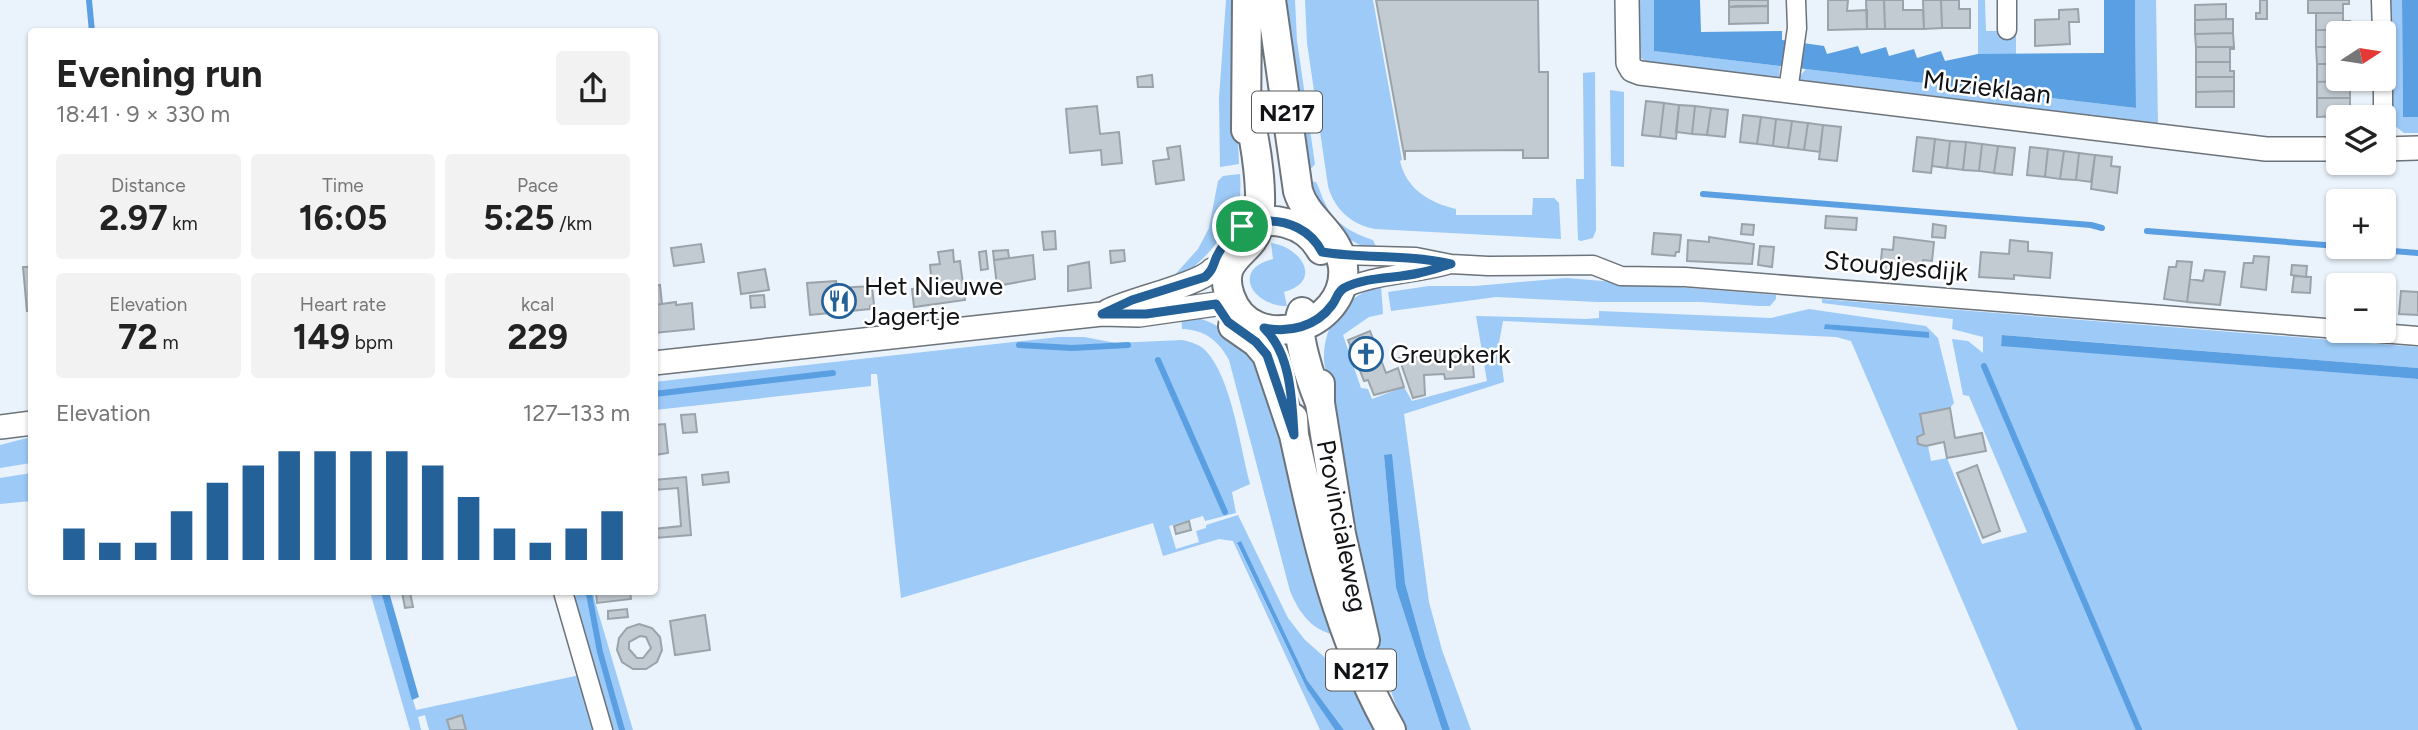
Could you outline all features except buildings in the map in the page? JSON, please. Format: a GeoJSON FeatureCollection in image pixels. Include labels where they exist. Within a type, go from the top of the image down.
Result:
{"type":"FeatureCollection","features":[{"type":"Feature","properties":{"kind":"main road","name":"N217"},"geometry":{"type":"LineString","coordinates":[[1247,0],[1247,218],[1254,239],[1237,254],[1228,271],[1225,305],[1228,322],[1254,332]]}},
{"type":"Feature","properties":{"kind":"main road","name":"N217"},"geometry":{"type":"LineString","coordinates":[[1271,0],[1298,191],[1304,206],[1330,235],[1331,253],[1325,283],[1317,300],[1300,316],[1309,323]]}},
{"type":"Feature","properties":{"kind":"main road"},"geometry":{"type":"LineString","coordinates":[[1225,305],[1212,291],[1212,270],[1221,248],[1250,224],[1282,222],[1298,228],[1331,253],[1343,273],[1339,291],[1331,307],[1309,323],[1282,331],[1254,332]]}},
{"type":"Feature","properties":{"kind":"main road","name":"Provincialeweg"},"geometry":{"type":"LineString","coordinates":[[1309,323],[1314,331],[1320,402],[1354,599],[1392,730]]}},
{"type":"Feature","properties":{"kind":"main road","name":"Provincialeweg"},"geometry":{"type":"LineString","coordinates":[[1254,332],[1269,360],[1294,435],[1319,547],[1336,606],[1374,699],[1392,730]]}},
{"type":"Feature","properties":{"kind":"street","name":"Muzieklaan"},"geometry":{"type":"LineString","coordinates":[[1627,0],[1630,68],[1640,73],[1790,81],[2266,149],[2326,149]]}},
{"type":"Feature","properties":{"kind":"street"},"geometry":{"type":"LineString","coordinates":[[1790,81],[1796,0]]}},
{"type":"Feature","properties":{"kind":"street"},"geometry":{"type":"LineString","coordinates":[[2007,0],[2007,30]]}},
{"type":"Feature","properties":{"kind":"street"},"geometry":{"type":"LineString","coordinates":[[2381,0],[2382,21]]}},
{"type":"Feature","properties":{"kind":"street"},"geometry":{"type":"LineString","coordinates":[[2396,147],[2418,148]]}},
{"type":"Feature","properties":{"kind":"street","name":"Stougjesdijk"},"geometry":{"type":"LineString","coordinates":[[1331,253],[1416,257],[1451,264],[1535,267],[1593,265],[1621,276],[1685,277],[2326,328]]}},
{"type":"Feature","properties":{"kind":"street","name":"Stougjesdijk"},"geometry":{"type":"LineString","coordinates":[[1339,291],[1364,281],[1418,274],[1451,264]]}},
{"type":"Feature","properties":{"kind":"street"},"geometry":{"type":"LineString","coordinates":[[1102,314],[1132,300],[1194,281],[1212,270]]}},
{"type":"Feature","properties":{"kind":"street"},"geometry":{"type":"LineString","coordinates":[[658,363],[1102,314],[1146,314],[1225,305]]}},
{"type":"Feature","properties":{"kind":"street"},"geometry":{"type":"LineString","coordinates":[[2396,334],[2418,336]]}},
{"type":"Feature","properties":{"kind":"street"},"geometry":{"type":"LineString","coordinates":[[0,427],[28,424]]}},
{"type":"Feature","properties":{"kind":"street"},"geometry":{"type":"LineString","coordinates":[[565,595],[603,730]]}},
{"type":"Feature","properties":{"kind":"shaded area"},"geometry":{"type":"Polygon","coordinates":[[[1226,0],[1240,0],[1236,99],[1239,164],[1220,167],[1219,98],[1226,0]]]}},
{"type":"Feature","properties":{"kind":"shaded area"},"geometry":{"type":"Polygon","coordinates":[[[1278,0],[1295,0],[1297,41],[1315,164],[1310,170],[1302,171],[1278,0]]]}},
{"type":"Feature","properties":{"kind":"shaded area"},"geometry":{"type":"Polygon","coordinates":[[[1305,0],[1373,0],[1402,160],[1400,161],[1408,179],[1420,193],[1437,203],[1456,209],[1456,215],[1532,215],[1533,198],[1554,198],[1559,203],[1561,239],[1375,229],[1359,224],[1345,215],[1339,209],[1328,186],[1307,43],[1305,0]]]}},
{"type":"Feature","properties":{"kind":"shaded area"},"geometry":{"type":"Polygon","coordinates":[[[1636,0],[1654,0],[1655,51],[1780,66],[1779,80],[1646,62],[1638,55],[1636,0]]]}},
{"type":"Feature","properties":{"kind":"shaded area"},"geometry":{"type":"Polygon","coordinates":[[[1654,0],[1700,0],[1701,32],[1782,31],[1782,40],[1824,46],[1827,54],[1858,46],[1861,54],[1886,47],[1889,56],[1914,49],[1917,58],[1941,51],[1945,61],[1978,54],[2104,53],[2104,0],[2135,0],[2136,108],[1654,51],[1654,0]]]}},
{"type":"Feature","properties":{"kind":"shaded area"},"geometry":{"type":"Polygon","coordinates":[[[1978,0],[1985,0],[1986,31],[2016,31],[2016,54],[1978,54],[1978,0]]]}},
{"type":"Feature","properties":{"kind":"shaded area"},"geometry":{"type":"Polygon","coordinates":[[[2135,0],[2156,0],[2158,127],[1801,82],[1799,77],[1806,69],[2136,108],[2135,0]]]}},
{"type":"Feature","properties":{"kind":"shaded area"},"geometry":{"type":"Polygon","coordinates":[[[2388,0],[2402,0],[2403,116],[2418,117],[2418,133],[2404,133],[2396,127],[2396,105],[2390,105],[2389,91],[2396,91],[2396,21],[2388,21],[2388,0]]]}},
{"type":"Feature","properties":{"kind":"shaded area"},"geometry":{"type":"Polygon","coordinates":[[[2402,0],[2418,0],[2418,117],[2403,117],[2402,0]]]}},
{"type":"Feature","properties":{"kind":"shaded area"},"geometry":{"type":"Polygon","coordinates":[[[1595,72],[1596,230],[1593,238],[1581,241],[1578,240],[1576,179],[1584,179],[1583,73],[1595,72]]]}},
{"type":"Feature","properties":{"kind":"shaded area"},"geometry":{"type":"Polygon","coordinates":[[[1610,90],[1624,92],[1624,167],[1611,166],[1610,90]]]}},
{"type":"Feature","properties":{"kind":"shaded area"},"geometry":{"type":"Polygon","coordinates":[[[1240,174],[1239,203],[1226,231],[1200,261],[1181,275],[1172,278],[1198,249],[1209,228],[1218,181],[1223,176],[1240,174]]]}},
{"type":"Feature","properties":{"kind":"shaded area"},"geometry":{"type":"Polygon","coordinates":[[[1304,181],[1316,182],[1333,216],[1352,231],[1373,240],[1378,251],[1343,234],[1325,215],[1304,181]]]}},
{"type":"Feature","properties":{"kind":"shaded area"},"geometry":{"type":"Polygon","coordinates":[[[1271,243],[1292,251],[1304,265],[1303,281],[1284,292],[1287,306],[1264,300],[1251,286],[1253,271],[1260,264],[1273,259],[1271,243]]]}},
{"type":"Feature","properties":{"kind":"shaded area"},"geometry":{"type":"Polygon","coordinates":[[[1566,278],[1776,295],[1776,299],[1770,306],[1759,306],[1496,297],[1391,311],[1388,292],[1429,286],[1475,286],[1566,278]]]}},
{"type":"Feature","properties":{"kind":"shaded area"},"geometry":{"type":"Polygon","coordinates":[[[1381,285],[1383,314],[1369,317],[1343,335],[1361,388],[1368,389],[1372,399],[1404,387],[1412,401],[1487,381],[1476,316],[1586,319],[1599,318],[1599,311],[1771,318],[1809,309],[1926,326],[1938,338],[1954,403],[1950,408],[1920,414],[1924,434],[1917,437],[1918,444],[1928,446],[1931,461],[1947,458],[1982,544],[2027,532],[1969,396],[1963,395],[1952,339],[1968,341],[1983,353],[1983,337],[1952,329],[1953,319],[1822,303],[1822,299],[2326,340],[2326,343],[2418,347],[2418,368],[2003,335],[2001,345],[2418,379],[2418,730],[2018,730],[1851,341],[1836,337],[1503,321],[1499,343],[1504,382],[1404,414],[1429,602],[1442,650],[1471,730],[1450,730],[1425,655],[1405,583],[1384,455],[1396,588],[1442,730],[1405,730],[1370,633],[1324,361],[1327,334],[1332,323],[1357,296],[1381,285]],[[1825,324],[1825,329],[1929,337],[1929,333],[1825,324]]]}},
{"type":"Feature","properties":{"kind":"shaded area"},"geometry":{"type":"Polygon","coordinates":[[[1181,314],[1218,327],[1238,342],[1264,371],[1332,634],[1317,628],[1306,618],[1290,591],[1229,360],[1210,337],[1198,331],[1182,329],[1181,314]]]}},
{"type":"Feature","properties":{"kind":"shaded area"},"geometry":{"type":"Polygon","coordinates":[[[1825,324],[1929,332],[1929,338],[1824,329],[1825,324]]]}},
{"type":"Feature","properties":{"kind":"shaded area"},"geometry":{"type":"Polygon","coordinates":[[[2002,335],[2418,368],[2418,379],[2001,346],[2002,335]]]}},
{"type":"Feature","properties":{"kind":"shaded area"},"geometry":{"type":"Polygon","coordinates":[[[1059,337],[1084,337],[1116,343],[1182,340],[1198,345],[1215,363],[1229,396],[1250,484],[1232,492],[1236,513],[1205,521],[1203,516],[1169,526],[1176,549],[1199,542],[1196,531],[1206,528],[1206,525],[1238,515],[1288,618],[1305,640],[1347,677],[1375,730],[1344,730],[1307,680],[1241,542],[1237,544],[1307,689],[1335,730],[1320,730],[1233,541],[1219,539],[1163,556],[1153,523],[901,598],[877,374],[871,374],[871,386],[658,410],[658,382],[1059,337]]]}},
{"type":"Feature","properties":{"kind":"shaded area"},"geometry":{"type":"Polygon","coordinates":[[[28,438],[28,463],[0,468],[0,445],[28,438]]]}},
{"type":"Feature","properties":{"kind":"shaded area"},"geometry":{"type":"Polygon","coordinates":[[[1392,454],[1405,583],[1450,730],[1442,730],[1396,588],[1384,455],[1392,454]]]}},
{"type":"Feature","properties":{"kind":"shaded area"},"geometry":{"type":"Polygon","coordinates":[[[28,473],[28,501],[0,504],[0,478],[28,473]]]}},
{"type":"Feature","properties":{"kind":"shaded area"},"geometry":{"type":"Polygon","coordinates":[[[1241,541],[1307,680],[1344,730],[1335,730],[1307,689],[1237,543],[1241,541]]]}},
{"type":"Feature","properties":{"kind":"shaded area"},"geometry":{"type":"Polygon","coordinates":[[[371,595],[382,595],[416,710],[580,675],[596,730],[429,730],[425,715],[418,717],[421,730],[410,730],[371,595]]]}},
{"type":"Feature","properties":{"kind":"shaded area"},"geometry":{"type":"Polygon","coordinates":[[[382,595],[390,595],[419,697],[412,700],[382,595]]]}},
{"type":"Feature","properties":{"kind":"shaded area"},"geometry":{"type":"Polygon","coordinates":[[[594,595],[633,730],[612,730],[573,596],[594,595]]]}},
{"type":"Feature","properties":{"kind":"waterway"},"geometry":{"type":"LineString","coordinates":[[89,0],[92,28]]}},
{"type":"Feature","properties":{"kind":"waterway"},"geometry":{"type":"LineString","coordinates":[[1703,194],[2102,228]]}},
{"type":"Feature","properties":{"kind":"waterway"},"geometry":{"type":"LineString","coordinates":[[2147,231],[2326,245]]}},
{"type":"Feature","properties":{"kind":"waterway"},"geometry":{"type":"LineString","coordinates":[[2396,251],[2418,253]]}},
{"type":"Feature","properties":{"kind":"waterway"},"geometry":{"type":"LineString","coordinates":[[1019,345],[1072,348],[1128,345]]}},
{"type":"Feature","properties":{"kind":"waterway"},"geometry":{"type":"LineString","coordinates":[[1158,360],[1225,512]]}},
{"type":"Feature","properties":{"kind":"waterway"},"geometry":{"type":"LineString","coordinates":[[1984,366],[2139,730]]}},
{"type":"Feature","properties":{"kind":"waterway"},"geometry":{"type":"LineString","coordinates":[[658,394],[833,373]]}},
{"type":"Feature","properties":{"kind":"waterway"},"geometry":{"type":"LineString","coordinates":[[589,595],[600,652],[622,730]]}},
{"type":"Feature","properties":{"kind":"place","name":"Het Nieuwe Jagertje"},"geometry":{"type":"Point","coordinates":[839,301]}},
{"type":"Feature","properties":{"kind":"place","name":"Greupkerk"},"geometry":{"type":"Point","coordinates":[1366,354]}},
{"type":"Feature","properties":{"kind":"route"},"geometry":{"type":"LineString","coordinates":[[1264,221],[1282,222],[1309,234],[1322,252],[1362,257],[1416,257],[1451,264],[1418,274],[1364,281],[1348,286],[1339,291],[1331,307],[1312,323],[1289,330],[1264,328],[1274,338],[1283,358],[1292,400],[1294,435],[1267,355],[1256,342],[1228,322],[1216,304],[1146,314],[1102,314],[1132,300],[1205,277],[1212,270],[1217,255],[1226,242],[1242,226],[1264,221]]}}]}
